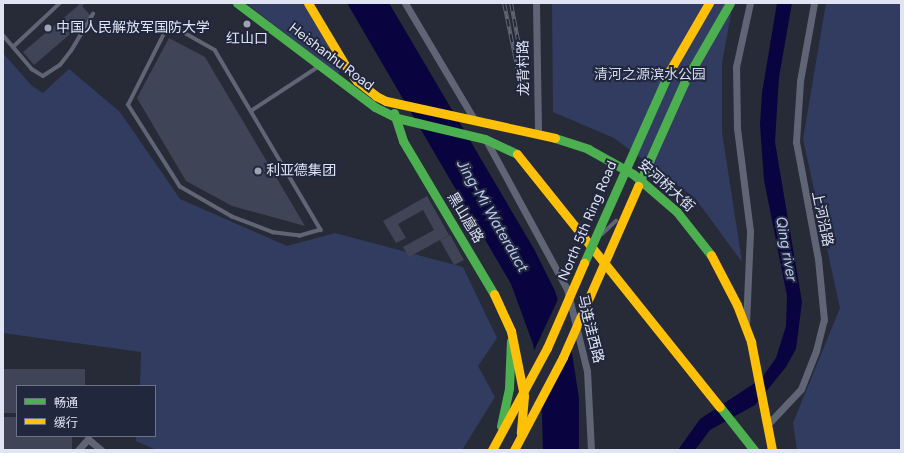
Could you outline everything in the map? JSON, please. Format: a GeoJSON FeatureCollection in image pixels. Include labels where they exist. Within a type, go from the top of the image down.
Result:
{"type":"FeatureCollection","features":[{"type":"Feature","properties":{"kind":"main road","name":"Heishanhu Road"},"geometry":{"type":"LineString","coordinates":[[237,3],[360,98],[397,118],[485,139]]}},
{"type":"Feature","properties":{"kind":"main road","name":"Heishanhu Road"},"geometry":{"type":"LineString","coordinates":[[308,3],[357,81],[386,101]]}},
{"type":"Feature","properties":{"kind":"main road","name":"North 5th Ring Road"},"geometry":{"type":"LineString","coordinates":[[493,450],[547,348],[666,77],[709,3]]}},
{"type":"Feature","properties":{"kind":"main road"},"geometry":{"type":"LineString","coordinates":[[514,450],[563,357],[684,83],[730,3]]}},
{"type":"Feature","properties":{"kind":"main road","name":"安河桥大街"},"geometry":{"type":"LineString","coordinates":[[386,101],[475,121],[538,133],[608,159],[633,174],[666,201],[712,256],[728,285],[746,327],[755,357],[767,420]]}},
{"type":"Feature","properties":{"kind":"main road","name":"黑山扈路"},"geometry":{"type":"LineString","coordinates":[[386,101],[397,118],[403,141],[496,296],[511,331]]}},
{"type":"Feature","properties":{"kind":"main road"},"geometry":{"type":"LineString","coordinates":[[485,139],[517,154],[591,244],[707,393],[754,450]]}},
{"type":"Feature","properties":{"kind":"main road"},"geometry":{"type":"LineString","coordinates":[[493,450],[509,388],[511,331]]}},
{"type":"Feature","properties":{"kind":"main road"},"geometry":{"type":"LineString","coordinates":[[511,331],[524,396],[520,450]]}},
{"type":"Feature","properties":{"kind":"main road"},"geometry":{"type":"LineString","coordinates":[[767,420],[772,450]]}},
{"type":"Feature","properties":{"kind":"street"},"geometry":{"type":"LineString","coordinates":[[405,3],[475,121]]}},
{"type":"Feature","properties":{"kind":"street","name":"龙背村路"},"geometry":{"type":"LineString","coordinates":[[536,3],[538,133]]}},
{"type":"Feature","properties":{"kind":"street"},"geometry":{"type":"LineString","coordinates":[[746,327],[750,231],[738,135],[736,67],[750,3]]}},
{"type":"Feature","properties":{"kind":"street","name":"上河沿路"},"geometry":{"type":"LineString","coordinates":[[767,420],[801,389],[816,351],[824,320],[818,259],[796,142],[800,81],[814,3]]}},
{"type":"Feature","properties":{"kind":"street","name":"马连洼西路"},"geometry":{"type":"LineString","coordinates":[[485,139],[567,289],[587,371],[591,450]]}},
{"type":"Feature","properties":{"kind":"street"},"geometry":{"type":"LineString","coordinates":[[78,450],[88,439],[101,450]]}},
{"type":"Feature","properties":{"kind":"lane"},"geometry":{"type":"LineString","coordinates":[[13,47],[60,3]]}},
{"type":"Feature","properties":{"kind":"lane"},"geometry":{"type":"LineString","coordinates":[[3,34],[32,69],[43,76],[60,65],[71,51],[93,14]]}},
{"type":"Feature","properties":{"kind":"lane"},"geometry":{"type":"LineString","coordinates":[[169,24],[215,50],[251,111],[321,230],[300,236],[274,233],[232,217],[180,187],[128,104],[169,24]]}},
{"type":"Feature","properties":{"kind":"lane"},"geometry":{"type":"LineString","coordinates":[[251,111],[318,67]]}},
{"type":"Feature","properties":{"kind":"lane"},"geometry":{"type":"LineString","coordinates":[[591,244],[616,221]]}},
{"type":"Feature","properties":{"kind":"green space"},"geometry":{"type":"Polygon","coordinates":[[[246,3],[304,3],[342,69],[338,74],[246,3]]]}},
{"type":"Feature","properties":{"kind":"green space","name":"清河之源滨水公园"},"geometry":{"type":"Polygon","coordinates":[[[552,3],[733,3],[722,63],[722,132],[742,262],[695,198],[614,138],[553,112],[552,3]]]}},
{"type":"Feature","properties":{"kind":"green space"},"geometry":{"type":"Polygon","coordinates":[[[826,3],[901,3],[901,450],[797,450],[793,423],[840,308],[803,139],[826,3]]]}},
{"type":"Feature","properties":{"kind":"green space"},"geometry":{"type":"Polygon","coordinates":[[[3,53],[32,86],[43,93],[69,69],[120,112],[180,199],[287,246],[335,233],[463,267],[497,338],[478,366],[495,397],[462,450],[156,450],[136,441],[136,437],[156,437],[156,385],[140,385],[141,352],[3,333],[3,53]]]}},
{"type":"Feature","properties":{"kind":"water","name":"Jing-Mi Waterduct"},"geometry":{"type":"Polygon","coordinates":[[[347,3],[389,3],[534,249],[555,291],[569,334],[579,398],[579,450],[543,450],[541,387],[533,344],[511,284],[347,3]]]}},
{"type":"Feature","properties":{"kind":"water","name":"Qing river"},"geometry":{"type":"Polygon","coordinates":[[[777,3],[792,3],[779,77],[775,142],[802,302],[796,349],[786,367],[755,405],[710,430],[695,450],[678,450],[700,419],[761,379],[776,358],[786,326],[787,296],[764,180],[760,125],[762,93],[777,3]]]}},
{"type":"Feature","properties":{"kind":"pier"},"geometry":{"type":"Polygon","coordinates":[[[559,297],[571,334],[540,410],[533,353],[559,297]]]}},
{"type":"Feature","properties":{"kind":"building"},"geometry":{"type":"Polygon","coordinates":[[[77,3],[86,3],[82,6],[91,16],[34,65],[23,52],[79,5],[77,3]]]}},
{"type":"Feature","properties":{"kind":"building"},"geometry":{"type":"Polygon","coordinates":[[[169,38],[205,57],[305,226],[232,206],[186,181],[137,98],[169,38]]]}},
{"type":"Feature","properties":{"kind":"building"},"geometry":{"type":"Polygon","coordinates":[[[427,196],[449,235],[409,257],[403,247],[434,230],[423,210],[398,224],[406,238],[396,243],[383,221],[427,196]]]}},
{"type":"Feature","properties":{"kind":"building"},"geometry":{"type":"Polygon","coordinates":[[[450,235],[464,260],[454,265],[440,240],[450,235]]]}},
{"type":"Feature","properties":{"kind":"building"},"geometry":{"type":"Polygon","coordinates":[[[3,369],[85,369],[85,385],[16,385],[16,413],[3,413],[3,369]]]}},
{"type":"Feature","properties":{"kind":"building"},"geometry":{"type":"Polygon","coordinates":[[[3,417],[16,417],[16,437],[72,437],[72,450],[3,450],[3,417]]]}},
{"type":"Feature","properties":{"kind":"railway"},"geometry":{"type":"LineString","coordinates":[[504,3],[520,80]]}},
{"type":"Feature","properties":{"kind":"railway"},"geometry":{"type":"LineString","coordinates":[[511,3],[527,88]]}},
{"type":"Feature","properties":{"kind":"traffic: fast"},"geometry":{"type":"LineString","coordinates":[[237,3],[375,107],[397,118],[485,139],[517,154]]}},
{"type":"Feature","properties":{"kind":"traffic: fast"},"geometry":{"type":"LineString","coordinates":[[638,186],[684,83],[730,3]]}},
{"type":"Feature","properties":{"kind":"traffic: fast"},"geometry":{"type":"LineString","coordinates":[[584,263],[669,72]]}},
{"type":"Feature","properties":{"kind":"traffic: fast"},"geometry":{"type":"LineString","coordinates":[[394,113],[403,141],[494,294]]}},
{"type":"Feature","properties":{"kind":"traffic: fast"},"geometry":{"type":"LineString","coordinates":[[555,138],[588,149],[633,174],[677,212],[711,255]]}},
{"type":"Feature","properties":{"kind":"traffic: fast"},"geometry":{"type":"LineString","coordinates":[[501,426],[509,388],[511,341]]}},
{"type":"Feature","properties":{"kind":"traffic: fast"},"geometry":{"type":"LineString","coordinates":[[720,407],[754,450]]}},
{"type":"Feature","properties":{"kind":"traffic: slow"},"geometry":{"type":"LineString","coordinates":[[308,3],[345,65],[357,81],[376,96],[386,101],[555,138]]}},
{"type":"Feature","properties":{"kind":"traffic: slow"},"geometry":{"type":"LineString","coordinates":[[669,72],[709,3]]}},
{"type":"Feature","properties":{"kind":"traffic: slow"},"geometry":{"type":"LineString","coordinates":[[517,154],[720,407]]}},
{"type":"Feature","properties":{"kind":"traffic: slow"},"geometry":{"type":"LineString","coordinates":[[514,450],[563,357],[638,186]]}},
{"type":"Feature","properties":{"kind":"traffic: slow"},"geometry":{"type":"LineString","coordinates":[[711,255],[737,305],[751,342],[772,450]]}},
{"type":"Feature","properties":{"kind":"traffic: slow"},"geometry":{"type":"LineString","coordinates":[[492,450],[547,348],[584,263]]}},
{"type":"Feature","properties":{"kind":"traffic: slow"},"geometry":{"type":"LineString","coordinates":[[494,294],[511,331],[524,396],[521,433]]}},
{"type":"Feature","properties":{"kind":"place","name":"红山口"},"geometry":{"type":"Point","coordinates":[247,24]}},
{"type":"Feature","properties":{"kind":"place","name":"中国人民解放军国防大学"},"geometry":{"type":"Point","coordinates":[48,28]}},
{"type":"Feature","properties":{"kind":"place","name":"利亚德集团"},"geometry":{"type":"Point","coordinates":[258,171]}}]}
